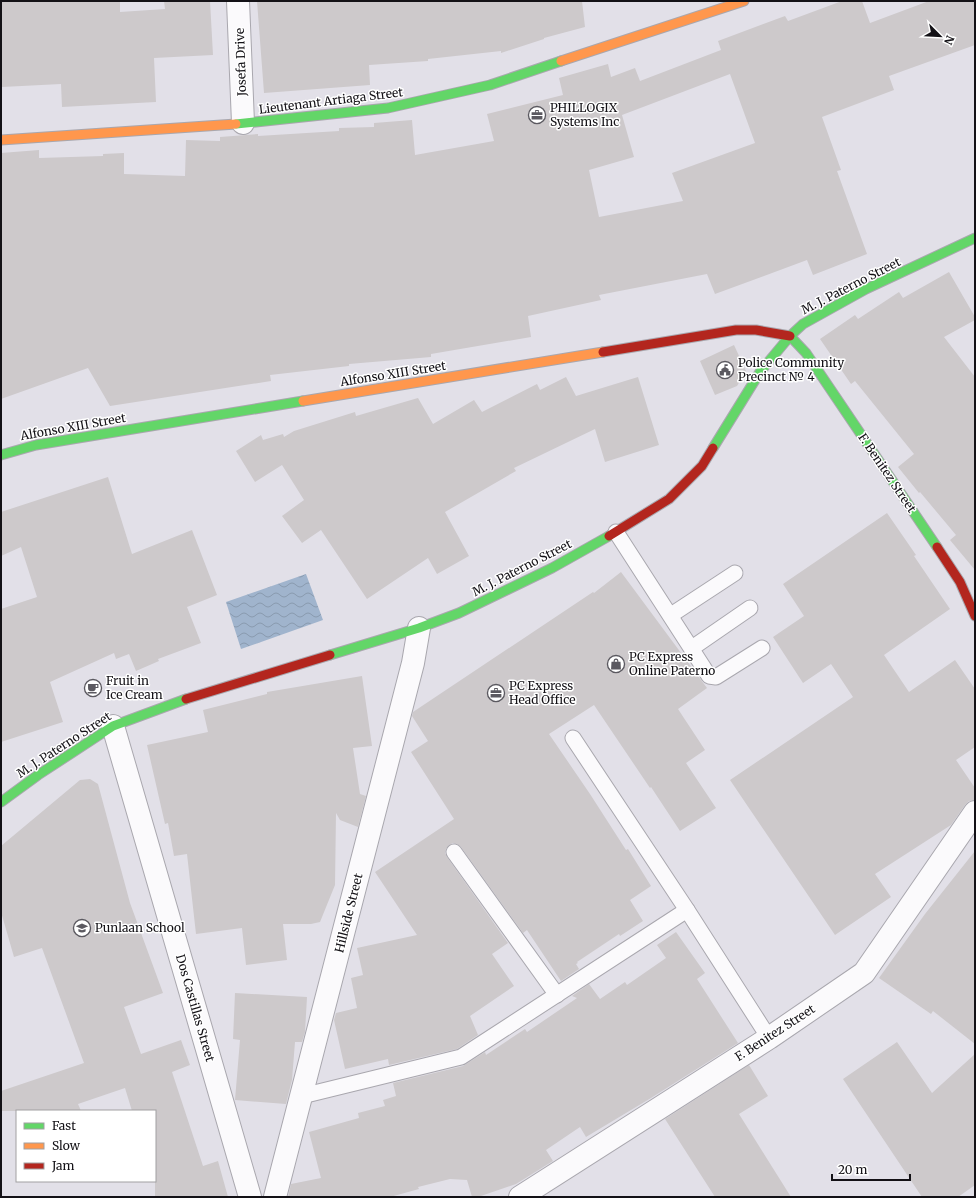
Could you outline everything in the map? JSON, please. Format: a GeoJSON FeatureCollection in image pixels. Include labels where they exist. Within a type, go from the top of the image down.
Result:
{"type":"FeatureCollection","features":[{"type":"Feature","properties":{"kind":"street","name":"Josefa Drive"},"geometry":{"type":"LineString","coordinates":[[238,1],[244,123]]}},
{"type":"Feature","properties":{"kind":"street","name":"Lieutenant Artiaga Street"},"geometry":{"type":"LineString","coordinates":[[1,140],[244,123],[388,108],[490,85],[744,1]]}},
{"type":"Feature","properties":{"kind":"street","name":"M. J. Paterno Street"},"geometry":{"type":"LineString","coordinates":[[1,802],[38,775],[113,726],[184,699],[419,628],[459,613],[552,568],[616,532],[669,499],[702,466],[760,372],[790,336],[803,324],[866,289],[975,238]]}},
{"type":"Feature","properties":{"kind":"street","name":"Alfonso XIII Street"},"geometry":{"type":"LineString","coordinates":[[1,455],[36,445],[736,330],[756,330],[790,336]]}},
{"type":"Feature","properties":{"kind":"street","name":"F. Benitez Street"},"geometry":{"type":"LineString","coordinates":[[790,336],[806,353],[960,582],[975,616]]}},
{"type":"Feature","properties":{"kind":"street","name":"Hillside Street"},"geometry":{"type":"LineString","coordinates":[[276,1197],[413,663],[419,628]]}},
{"type":"Feature","properties":{"kind":"street","name":"Dos Castillas Street"},"geometry":{"type":"LineString","coordinates":[[113,726],[250,1197]]}},
{"type":"Feature","properties":{"kind":"street","name":"F. Benitez Street"},"geometry":{"type":"LineString","coordinates":[[520,1197],[769,1038],[864,973],[975,812]]}},
{"type":"Feature","properties":{"kind":"lane"},"geometry":{"type":"LineString","coordinates":[[616,532],[709,676],[716,677],[762,648]]}},
{"type":"Feature","properties":{"kind":"lane"},"geometry":{"type":"LineString","coordinates":[[671,615],[734,573]]}},
{"type":"Feature","properties":{"kind":"lane"},"geometry":{"type":"LineString","coordinates":[[692,648],[750,608]]}},
{"type":"Feature","properties":{"kind":"lane"},"geometry":{"type":"LineString","coordinates":[[573,738],[687,910],[769,1038]]}},
{"type":"Feature","properties":{"kind":"lane"},"geometry":{"type":"LineString","coordinates":[[454,852],[557,995]]}},
{"type":"Feature","properties":{"kind":"lane"},"geometry":{"type":"LineString","coordinates":[[302,1096],[461,1057],[687,910]]}},
{"type":"Feature","properties":{"kind":"water"},"geometry":{"type":"Polygon","coordinates":[[[306,574],[323,620],[241,649],[226,602],[306,574]]]}},
{"type":"Feature","properties":{"kind":"building"},"geometry":{"type":"Polygon","coordinates":[[[1,1],[120,1],[120,12],[165,9],[164,1],[210,1],[213,55],[154,58],[156,102],[62,107],[61,84],[2,87],[1,1]]]}},
{"type":"Feature","properties":{"kind":"building"},"geometry":{"type":"Polygon","coordinates":[[[257,1],[582,1],[585,27],[544,38],[501,53],[501,51],[428,59],[428,61],[369,65],[370,85],[264,93],[257,1]]]}},
{"type":"Feature","properties":{"kind":"building"},"geometry":{"type":"Polygon","coordinates":[[[842,1],[862,1],[870,23],[929,1],[975,1],[975,45],[889,76],[894,90],[822,117],[841,170],[837,171],[867,254],[813,275],[807,260],[715,294],[707,274],[599,295],[601,300],[528,316],[531,337],[431,354],[431,357],[349,364],[349,366],[270,375],[271,381],[110,406],[88,368],[1,399],[1,153],[39,150],[39,158],[103,156],[103,154],[124,153],[124,174],[185,176],[186,140],[220,141],[220,137],[339,131],[339,128],[374,127],[374,123],[412,120],[415,155],[494,141],[487,114],[563,95],[559,78],[608,64],[611,77],[635,68],[640,81],[721,50],[718,41],[785,16],[788,21],[842,1]],[[730,74],[622,115],[634,157],[589,170],[599,217],[683,201],[672,173],[755,143],[730,74]]]}},
{"type":"Feature","properties":{"kind":"building"},"geometry":{"type":"Polygon","coordinates":[[[949,272],[975,317],[975,320],[944,337],[975,377],[975,570],[950,540],[956,535],[898,467],[914,454],[855,381],[851,384],[820,339],[855,315],[858,319],[899,292],[903,298],[949,272]]]}},
{"type":"Feature","properties":{"kind":"building","name":"Police Community Precinct № 4"},"geometry":{"type":"Polygon","coordinates":[[[734,345],[746,371],[737,386],[715,395],[700,361],[734,345]]]}},
{"type":"Feature","properties":{"kind":"building"},"geometry":{"type":"Polygon","coordinates":[[[566,377],[576,396],[638,377],[659,445],[605,462],[595,429],[514,468],[516,471],[445,512],[469,556],[437,574],[428,558],[367,599],[321,530],[302,543],[282,516],[304,500],[282,465],[255,482],[236,451],[261,435],[263,440],[283,434],[284,437],[294,431],[355,412],[356,416],[418,398],[433,424],[474,400],[482,412],[537,384],[540,390],[566,377]]]}},
{"type":"Feature","properties":{"kind":"building"},"geometry":{"type":"Polygon","coordinates":[[[108,477],[132,554],[192,530],[217,595],[187,607],[201,643],[158,659],[159,661],[136,671],[129,654],[116,659],[114,653],[50,682],[63,722],[1,742],[1,609],[37,597],[21,547],[1,556],[1,512],[108,477]]]}},
{"type":"Feature","properties":{"kind":"building"},"geometry":{"type":"Polygon","coordinates":[[[887,513],[916,555],[914,556],[950,609],[884,655],[909,692],[955,660],[975,689],[975,747],[956,760],[975,788],[975,800],[969,801],[965,805],[951,825],[875,874],[891,897],[835,935],[730,780],[853,697],[831,664],[803,683],[773,637],[804,616],[783,584],[887,513]]]}},
{"type":"Feature","properties":{"kind":"building"},"geometry":{"type":"Polygon","coordinates":[[[621,572],[707,688],[678,709],[705,750],[686,763],[716,808],[680,831],[594,705],[549,734],[626,850],[628,849],[651,886],[630,900],[643,921],[620,936],[619,934],[577,962],[578,963],[576,964],[579,969],[561,981],[527,930],[523,933],[461,847],[453,843],[446,849],[445,853],[447,857],[508,943],[492,954],[514,986],[470,1016],[478,1035],[457,1049],[389,1065],[388,1059],[345,1069],[334,1020],[336,1013],[357,1008],[351,978],[363,975],[357,948],[417,935],[375,872],[454,819],[411,752],[428,741],[412,716],[413,712],[593,592],[594,593],[621,572]]]}},
{"type":"Feature","properties":{"kind":"building"},"geometry":{"type":"Polygon","coordinates":[[[362,676],[372,746],[353,748],[360,794],[366,796],[358,827],[340,820],[336,813],[335,885],[320,922],[311,924],[283,924],[287,960],[246,965],[242,928],[196,934],[187,854],[174,856],[168,823],[165,824],[147,745],[208,732],[203,710],[267,694],[267,692],[362,676]]]}},
{"type":"Feature","properties":{"kind":"building","name":"Punlaan School"},"geometry":{"type":"Polygon","coordinates":[[[90,779],[98,784],[130,903],[163,993],[124,1007],[141,1054],[181,1040],[190,1065],[172,1072],[203,1166],[218,1161],[228,1197],[155,1197],[156,1110],[132,1110],[125,1088],[78,1104],[81,1110],[1,1111],[1,1091],[84,1063],[42,948],[14,957],[1,912],[1,846],[80,780],[90,779]]]}},
{"type":"Feature","properties":{"kind":"building"},"geometry":{"type":"Polygon","coordinates":[[[975,851],[975,1044],[933,1011],[931,1014],[879,978],[925,914],[975,851]]]}},
{"type":"Feature","properties":{"kind":"building"},"geometry":{"type":"Polygon","coordinates":[[[676,932],[705,973],[697,979],[738,1043],[586,1137],[580,1127],[546,1150],[553,1161],[516,1184],[478,1197],[472,1197],[467,1180],[450,1179],[418,1187],[419,1189],[390,1197],[288,1197],[291,1184],[321,1178],[309,1132],[359,1118],[358,1113],[385,1106],[383,1100],[396,1096],[393,1083],[463,1066],[485,1052],[486,1055],[525,1029],[527,1032],[577,998],[572,996],[589,984],[600,999],[625,982],[627,985],[666,958],[657,945],[676,932]]]}},
{"type":"Feature","properties":{"kind":"building"},"geometry":{"type":"Polygon","coordinates":[[[235,993],[307,997],[305,1032],[302,1042],[295,1042],[292,1080],[286,1104],[235,1100],[240,1040],[233,1039],[235,993]]]}},
{"type":"Feature","properties":{"kind":"building"},"geometry":{"type":"Polygon","coordinates":[[[897,1042],[932,1093],[975,1054],[975,1185],[958,1197],[922,1197],[843,1079],[897,1042]]]}},
{"type":"Feature","properties":{"kind":"building"},"geometry":{"type":"Polygon","coordinates":[[[749,1065],[768,1096],[739,1114],[791,1197],[715,1197],[665,1119],[749,1065]]]}},
{"type":"Feature","properties":{"kind":"traffic: fast"},"geometry":{"type":"LineString","coordinates":[[236,124],[388,108],[490,85],[561,61]]}},
{"type":"Feature","properties":{"kind":"traffic: fast"},"geometry":{"type":"LineString","coordinates":[[713,448],[760,372],[790,336],[803,324],[866,289],[975,238]]}},
{"type":"Feature","properties":{"kind":"traffic: fast"},"geometry":{"type":"LineString","coordinates":[[790,336],[806,353],[937,547]]}},
{"type":"Feature","properties":{"kind":"traffic: fast"},"geometry":{"type":"LineString","coordinates":[[1,455],[36,445],[303,401]]}},
{"type":"Feature","properties":{"kind":"traffic: fast"},"geometry":{"type":"LineString","coordinates":[[330,655],[419,628],[459,613],[552,568],[609,536]]}},
{"type":"Feature","properties":{"kind":"traffic: fast"},"geometry":{"type":"LineString","coordinates":[[1,802],[38,775],[113,726],[186,699]]}},
{"type":"Feature","properties":{"kind":"traffic: slow"},"geometry":{"type":"LineString","coordinates":[[561,61],[744,1]]}},
{"type":"Feature","properties":{"kind":"traffic: slow"},"geometry":{"type":"LineString","coordinates":[[1,140],[236,124]]}},
{"type":"Feature","properties":{"kind":"traffic: slow"},"geometry":{"type":"LineString","coordinates":[[303,401],[603,352]]}},
{"type":"Feature","properties":{"kind":"traffic: jam"},"geometry":{"type":"LineString","coordinates":[[603,352],[736,330],[756,330],[790,336]]}},
{"type":"Feature","properties":{"kind":"traffic: jam"},"geometry":{"type":"LineString","coordinates":[[609,536],[669,499],[702,466],[713,448]]}},
{"type":"Feature","properties":{"kind":"traffic: jam"},"geometry":{"type":"LineString","coordinates":[[937,547],[960,582],[975,616]]}},
{"type":"Feature","properties":{"kind":"traffic: jam"},"geometry":{"type":"LineString","coordinates":[[186,699],[330,655]]}},
{"type":"Feature","properties":{"kind":"place","name":"PHILLOGIX Systems Inc"},"geometry":{"type":"Point","coordinates":[537,115]}},
{"type":"Feature","properties":{"kind":"place","name":"Police Community Precinct № 4"},"geometry":{"type":"Point","coordinates":[725,370]}},
{"type":"Feature","properties":{"kind":"place","name":"PC Express Online Paterno"},"geometry":{"type":"Point","coordinates":[616,664]}},
{"type":"Feature","properties":{"kind":"place","name":"Fruit in Ice Cream"},"geometry":{"type":"Point","coordinates":[93,688]}},
{"type":"Feature","properties":{"kind":"place","name":"PC Express Head Office"},"geometry":{"type":"Point","coordinates":[496,693]}},
{"type":"Feature","properties":{"kind":"place","name":"Punlaan School"},"geometry":{"type":"Point","coordinates":[82,928]}}]}
